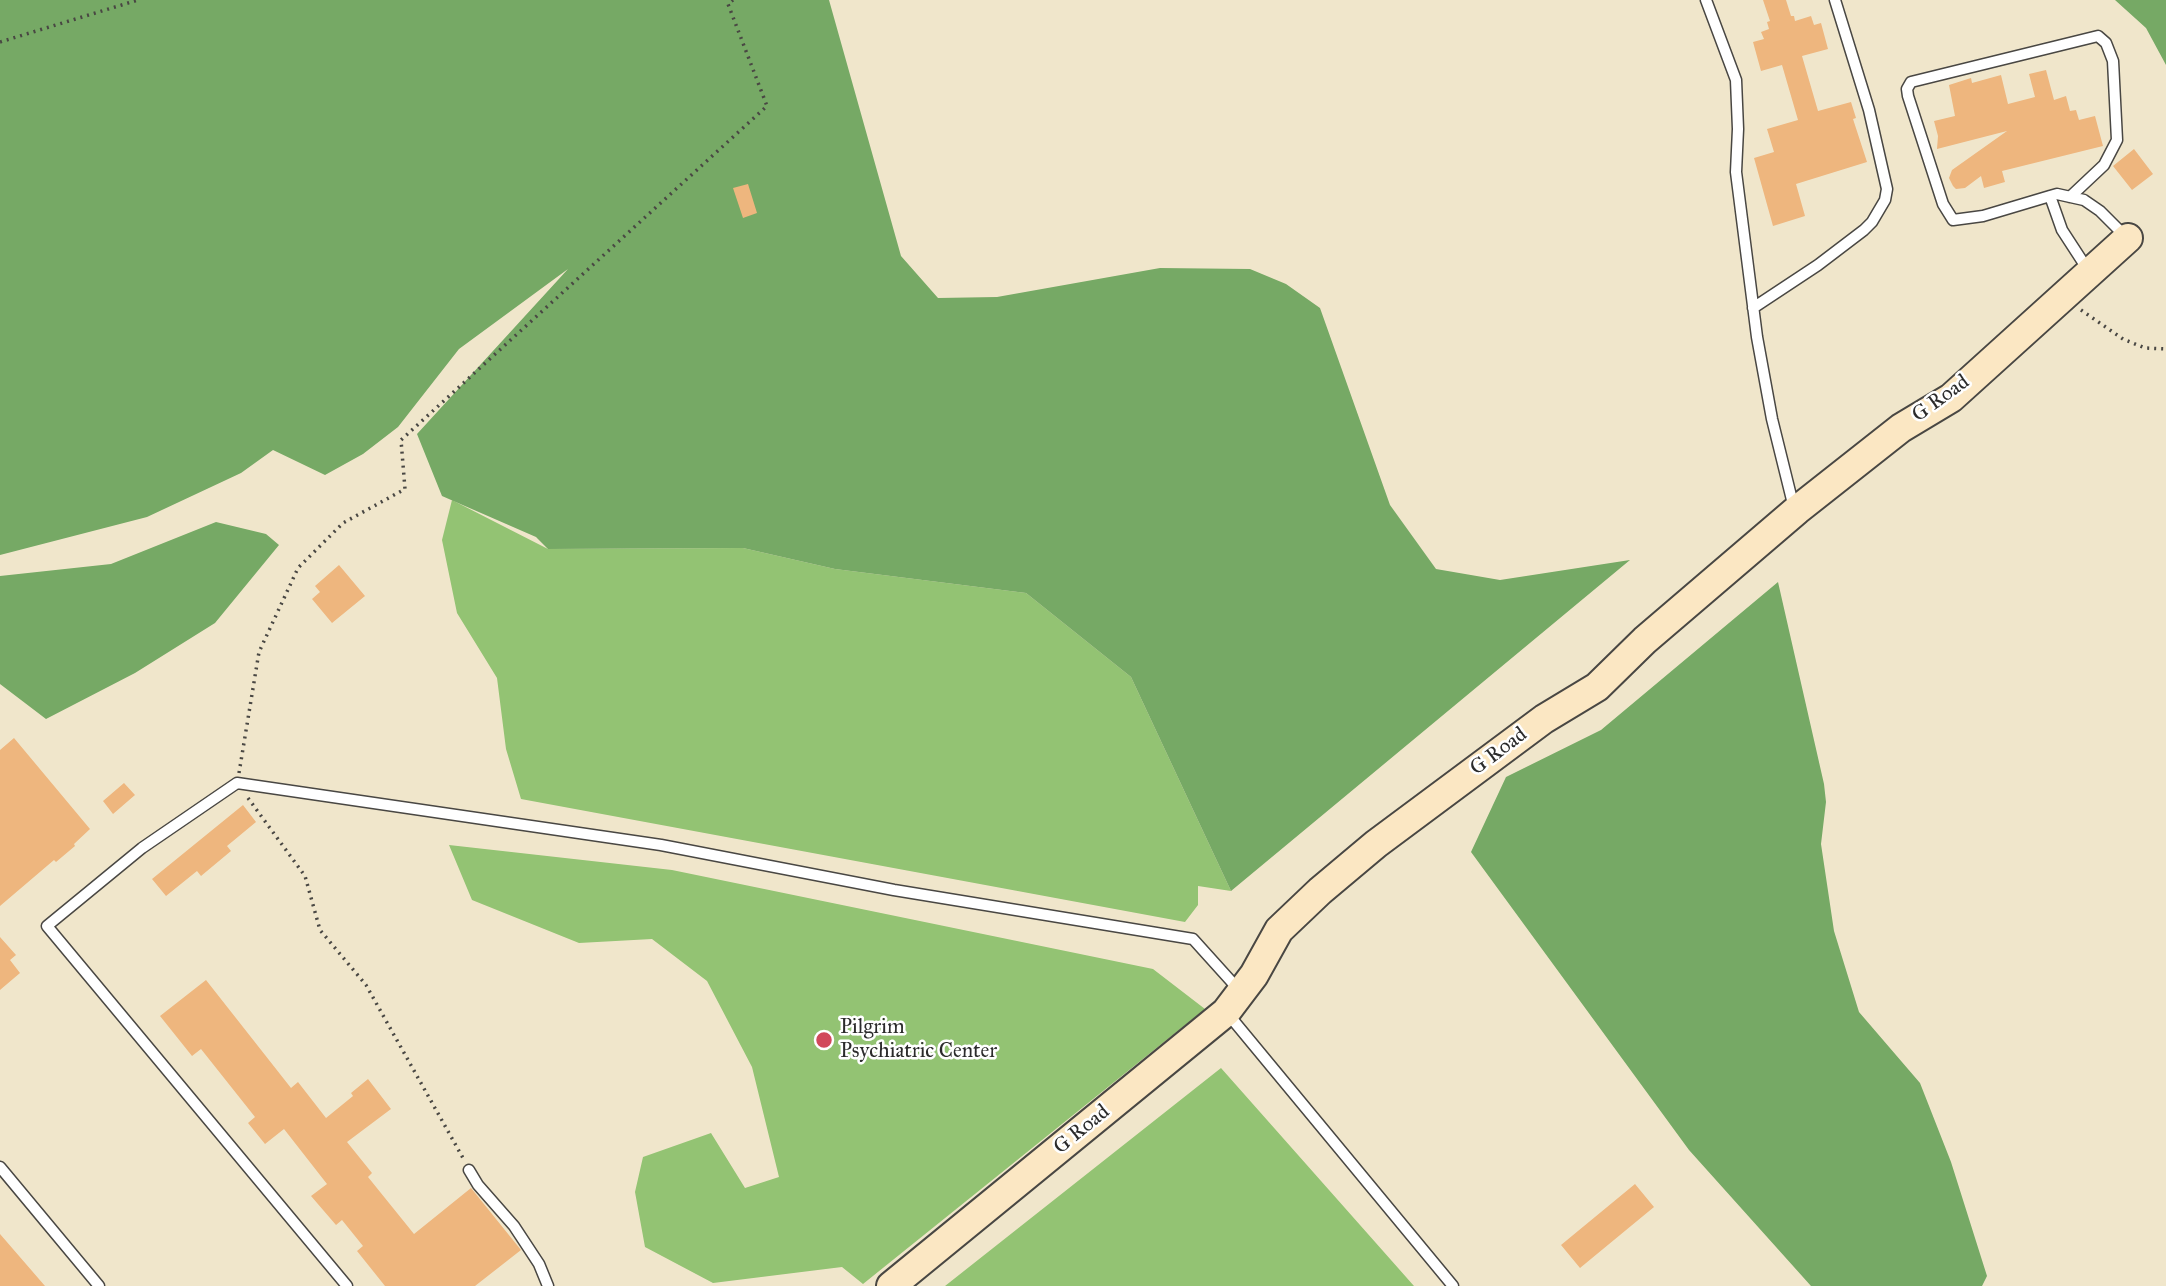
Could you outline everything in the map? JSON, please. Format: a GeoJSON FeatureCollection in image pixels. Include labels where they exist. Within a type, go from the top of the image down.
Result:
{"type":"FeatureCollection","features":[{"type":"Feature","properties":{"kind":"street","name":"G Road"},"geometry":{"type":"LineString","coordinates":[[891,1286],[1234,1002],[1279,930],[1320,891],[1376,844],[1544,719],[1597,687],[1645,640],[1795,512],[1901,428],[1951,398],[2128,239]]}},
{"type":"Feature","properties":{"kind":"lane"},"geometry":{"type":"LineString","coordinates":[[1706,0],[1736,80],[1736,172],[1753,308],[1772,419],[1795,512]]}},
{"type":"Feature","properties":{"kind":"lane"},"geometry":{"type":"LineString","coordinates":[[1753,308],[1818,265],[1864,230],[1885,200],[1887,189],[1869,110],[1835,0]]}},
{"type":"Feature","properties":{"kind":"lane"},"geometry":{"type":"LineString","coordinates":[[2070,197],[2104,165],[2117,140],[2113,61],[2106,43],[2098,36],[1911,82],[1907,89],[1908,96],[1943,204],[1953,220],[1983,216],[2057,194],[2070,197],[2084,200],[2100,211],[2128,239]]}},
{"type":"Feature","properties":{"kind":"lane"},"geometry":{"type":"LineString","coordinates":[[2050,197],[2063,230],[2090,272]]}},
{"type":"Feature","properties":{"kind":"lane"},"geometry":{"type":"LineString","coordinates":[[347,1286],[47,926],[142,848],[237,783],[661,845],[894,891],[1193,939],[1234,1002],[1453,1286]]}},
{"type":"Feature","properties":{"kind":"lane"},"geometry":{"type":"LineString","coordinates":[[0,1167],[99,1286]]}},
{"type":"Feature","properties":{"kind":"lane"},"geometry":{"type":"LineString","coordinates":[[469,1170],[478,1185],[514,1226],[539,1264],[548,1286]]}},
{"type":"Feature","properties":{"kind":"path"},"geometry":{"type":"LineString","coordinates":[[0,42],[138,0]]}},
{"type":"Feature","properties":{"kind":"path"},"geometry":{"type":"LineString","coordinates":[[469,1170],[366,985],[320,930],[305,876],[237,783],[259,652],[298,568],[343,523],[405,489],[401,440],[767,106],[729,4],[733,0]]}},
{"type":"Feature","properties":{"kind":"path"},"geometry":{"type":"LineString","coordinates":[[2062,297],[2123,339],[2145,348],[2166,349]]}},
{"type":"Feature","properties":{"kind":"green space"},"geometry":{"type":"Polygon","coordinates":[[[0,0],[829,0],[901,256],[938,298],[997,297],[1160,268],[1250,269],[1286,284],[1320,308],[1390,505],[1436,569],[1500,580],[1630,560],[1231,891],[1131,677],[1026,593],[835,569],[743,548],[548,549],[536,537],[442,496],[417,434],[568,269],[459,349],[398,427],[363,454],[325,475],[273,450],[241,473],[147,517],[0,555],[0,0]]]}},
{"type":"Feature","properties":{"kind":"green space"},"geometry":{"type":"Polygon","coordinates":[[[2115,0],[2166,0],[2166,65],[2146,28],[2115,0]]]}},
{"type":"Feature","properties":{"kind":"green space"},"geometry":{"type":"Polygon","coordinates":[[[452,500],[548,549],[743,548],[835,569],[1026,593],[1131,677],[1231,891],[1198,886],[1198,905],[1185,922],[521,799],[506,749],[497,678],[457,613],[442,540],[452,500]]]}},
{"type":"Feature","properties":{"kind":"green space"},"geometry":{"type":"Polygon","coordinates":[[[216,522],[266,534],[279,545],[215,623],[135,673],[46,719],[0,684],[0,576],[111,564],[216,522]]]}},
{"type":"Feature","properties":{"kind":"green space"},"geometry":{"type":"Polygon","coordinates":[[[1778,582],[1824,784],[1826,802],[1821,844],[1834,931],[1859,1012],[1920,1083],[1951,1162],[1987,1276],[1982,1286],[1811,1286],[1689,1150],[1471,852],[1506,777],[1601,730],[1778,582]]]}},
{"type":"Feature","properties":{"kind":"green space"},"geometry":{"type":"Polygon","coordinates":[[[449,845],[672,870],[1153,969],[1205,1009],[863,1284],[842,1267],[713,1283],[645,1247],[635,1192],[643,1157],[711,1133],[745,1188],[779,1177],[752,1067],[707,981],[652,939],[579,943],[472,900],[449,845]]]}},
{"type":"Feature","properties":{"kind":"green space"},"geometry":{"type":"Polygon","coordinates":[[[1221,1068],[1414,1286],[945,1286],[1221,1068]]]}},
{"type":"Feature","properties":{"kind":"building"},"geometry":{"type":"Polygon","coordinates":[[[1763,0],[1786,0],[1795,21],[1811,16],[1814,25],[1821,23],[1828,49],[1802,56],[1818,111],[1851,102],[1856,118],[1853,119],[1867,162],[1796,184],[1805,216],[1773,226],[1754,158],[1774,152],[1767,129],[1798,120],[1782,65],[1761,71],[1753,42],[1764,39],[1761,32],[1769,29],[1767,22],[1770,21],[1763,0]]]}},
{"type":"Feature","properties":{"kind":"building"},"geometry":{"type":"Polygon","coordinates":[[[2046,70],[2054,100],[2066,96],[2070,111],[2076,110],[2079,120],[2095,116],[2103,146],[2002,171],[2005,182],[1984,188],[1981,176],[1965,188],[1956,189],[1949,178],[1952,170],[2007,131],[1937,149],[1938,136],[1934,121],[1955,116],[1949,85],[1971,78],[1972,83],[2001,75],[2008,104],[2035,97],[2029,74],[2046,70]]]}},
{"type":"Feature","properties":{"kind":"building"},"geometry":{"type":"Polygon","coordinates":[[[2134,149],[2153,174],[2132,190],[2113,166],[2134,149]]]}},
{"type":"Feature","properties":{"kind":"building"},"geometry":{"type":"Polygon","coordinates":[[[748,184],[757,213],[743,218],[733,188],[748,184]]]}},
{"type":"Feature","properties":{"kind":"building"},"geometry":{"type":"Polygon","coordinates":[[[339,565],[365,596],[332,623],[312,599],[320,592],[315,586],[339,565]]]}},
{"type":"Feature","properties":{"kind":"building"},"geometry":{"type":"Polygon","coordinates":[[[14,738],[90,829],[75,846],[56,862],[54,860],[0,906],[0,750],[14,738]]]}},
{"type":"Feature","properties":{"kind":"building"},"geometry":{"type":"Polygon","coordinates":[[[124,783],[135,795],[113,814],[103,801],[124,783]]]}},
{"type":"Feature","properties":{"kind":"building"},"geometry":{"type":"Polygon","coordinates":[[[243,805],[256,822],[227,846],[231,851],[201,876],[197,871],[166,896],[152,879],[243,805]]]}},
{"type":"Feature","properties":{"kind":"building"},"geometry":{"type":"Polygon","coordinates":[[[0,937],[16,955],[10,960],[20,973],[0,990],[0,937]]]}},
{"type":"Feature","properties":{"kind":"building"},"geometry":{"type":"Polygon","coordinates":[[[206,980],[291,1088],[298,1082],[326,1118],[353,1096],[351,1093],[368,1079],[391,1109],[347,1142],[372,1173],[368,1177],[414,1234],[471,1188],[521,1250],[475,1286],[385,1286],[357,1251],[363,1246],[342,1220],[336,1225],[311,1196],[327,1184],[284,1129],[265,1144],[248,1123],[255,1117],[201,1049],[192,1056],[160,1016],[206,980]]]}},
{"type":"Feature","properties":{"kind":"building"},"geometry":{"type":"Polygon","coordinates":[[[1635,1184],[1654,1207],[1580,1268],[1561,1245],[1635,1184]]]}},
{"type":"Feature","properties":{"kind":"building"},"geometry":{"type":"Polygon","coordinates":[[[0,1234],[45,1286],[0,1286],[0,1234]]]}},
{"type":"Feature","properties":{"kind":"place","name":"Pilgrim Psychiatric Center"},"geometry":{"type":"Point","coordinates":[824,1040]}}]}
